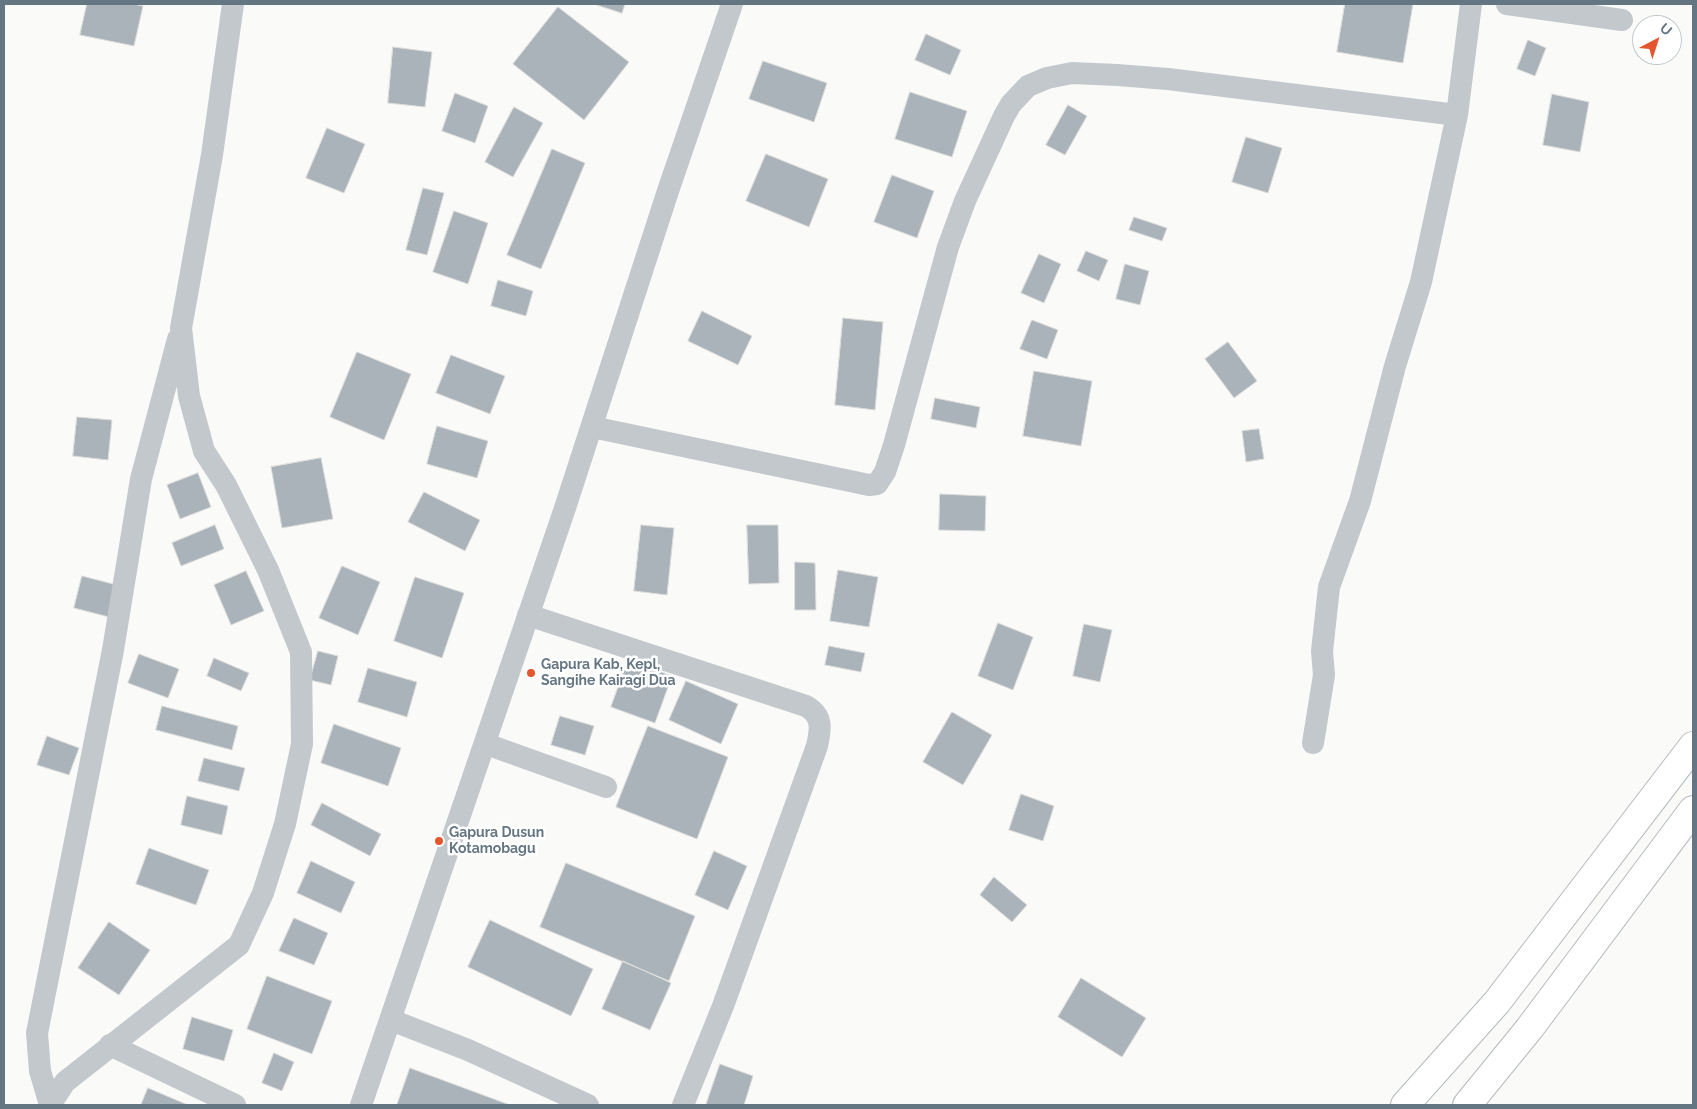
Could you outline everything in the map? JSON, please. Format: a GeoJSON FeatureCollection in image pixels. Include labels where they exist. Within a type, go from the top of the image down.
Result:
{"type":"FeatureCollection","features":[{"type":"Feature","properties":{"kind":"highway"},"geometry":{"type":"LineString","coordinates":[[1405,1105],[1497,1002],[1693,746]]}},
{"type":"Feature","properties":{"kind":"highway"},"geometry":{"type":"LineString","coordinates":[[1467,1105],[1529,1028],[1693,810]]}},
{"type":"Feature","properties":{"kind":"street"},"geometry":{"type":"LineString","coordinates":[[50,1105],[40,1071],[37,1032],[112,650],[141,479],[180,328],[212,156],[233,4]]}},
{"type":"Feature","properties":{"kind":"street"},"geometry":{"type":"LineString","coordinates":[[361,1105],[486,744],[592,427],[668,191],[732,4]]}},
{"type":"Feature","properties":{"kind":"street"},"geometry":{"type":"LineString","coordinates":[[1313,743],[1324,675],[1322,651],[1329,587],[1360,502],[1395,366],[1421,282],[1457,116],[1471,4]]}},
{"type":"Feature","properties":{"kind":"street"},"geometry":{"type":"LineString","coordinates":[[1507,4],[1622,20]]}},
{"type":"Feature","properties":{"kind":"street"},"geometry":{"type":"LineString","coordinates":[[592,427],[869,485],[877,484],[886,472],[948,247],[966,201],[1011,104],[1028,86],[1047,78],[1072,73],[1168,79],[1457,116]]}},
{"type":"Feature","properties":{"kind":"street"},"geometry":{"type":"LineString","coordinates":[[50,1105],[65,1082],[239,945],[266,884],[285,824],[302,744],[301,652],[268,570],[226,485],[204,451],[189,396],[180,328]]}},
{"type":"Feature","properties":{"kind":"street"},"geometry":{"type":"LineString","coordinates":[[528,615],[806,706],[814,711],[820,723],[817,746],[723,1006],[684,1105]]}},
{"type":"Feature","properties":{"kind":"street"},"geometry":{"type":"LineString","coordinates":[[486,744],[606,788]]}},
{"type":"Feature","properties":{"kind":"street"},"geometry":{"type":"LineString","coordinates":[[391,1020],[468,1050],[588,1105]]}},
{"type":"Feature","properties":{"kind":"street"},"geometry":{"type":"LineString","coordinates":[[110,1045],[235,1105]]}},
{"type":"Feature","properties":{"kind":"building"},"geometry":{"type":"Polygon","coordinates":[[[87,4],[133,4],[143,6],[134,46],[80,35],[87,4]]]}},
{"type":"Feature","properties":{"kind":"building"},"geometry":{"type":"Polygon","coordinates":[[[594,4],[625,4],[622,13],[594,4]]]}},
{"type":"Feature","properties":{"kind":"building"},"geometry":{"type":"Polygon","coordinates":[[[1345,4],[1413,4],[1403,63],[1337,52],[1345,4]]]}},
{"type":"Feature","properties":{"kind":"building"},"geometry":{"type":"Polygon","coordinates":[[[558,7],[629,62],[584,120],[513,64],[558,7]]]}},
{"type":"Feature","properties":{"kind":"building"},"geometry":{"type":"Polygon","coordinates":[[[926,34],[961,50],[950,75],[915,60],[926,34]]]}},
{"type":"Feature","properties":{"kind":"building"},"geometry":{"type":"Polygon","coordinates":[[[1528,40],[1546,48],[1535,76],[1517,69],[1528,40]]]}},
{"type":"Feature","properties":{"kind":"building"},"geometry":{"type":"Polygon","coordinates":[[[393,47],[432,52],[425,107],[388,103],[393,47]]]}},
{"type":"Feature","properties":{"kind":"building"},"geometry":{"type":"Polygon","coordinates":[[[763,61],[827,83],[814,122],[749,99],[763,61]]]}},
{"type":"Feature","properties":{"kind":"building"},"geometry":{"type":"Polygon","coordinates":[[[910,92],[967,111],[952,157],[895,139],[910,92]]]}},
{"type":"Feature","properties":{"kind":"building"},"geometry":{"type":"Polygon","coordinates":[[[455,93],[488,106],[475,143],[442,131],[455,93]]]}},
{"type":"Feature","properties":{"kind":"building"},"geometry":{"type":"Polygon","coordinates":[[[1552,94],[1589,102],[1580,152],[1543,145],[1552,94]]]}},
{"type":"Feature","properties":{"kind":"building"},"geometry":{"type":"Polygon","coordinates":[[[1068,105],[1087,116],[1065,155],[1046,145],[1068,105]]]}},
{"type":"Feature","properties":{"kind":"building"},"geometry":{"type":"Polygon","coordinates":[[[514,107],[543,123],[513,177],[485,162],[514,107]]]}},
{"type":"Feature","properties":{"kind":"building"},"geometry":{"type":"Polygon","coordinates":[[[327,128],[365,144],[344,193],[306,178],[327,128]]]}},
{"type":"Feature","properties":{"kind":"building"},"geometry":{"type":"Polygon","coordinates":[[[1246,137],[1282,148],[1268,193],[1232,182],[1246,137]]]}},
{"type":"Feature","properties":{"kind":"building"},"geometry":{"type":"Polygon","coordinates":[[[552,149],[585,163],[541,269],[507,255],[552,149]]]}},
{"type":"Feature","properties":{"kind":"building"},"geometry":{"type":"Polygon","coordinates":[[[766,154],[828,179],[809,227],[746,201],[766,154]]]}},
{"type":"Feature","properties":{"kind":"building"},"geometry":{"type":"Polygon","coordinates":[[[892,175],[934,191],[917,238],[874,222],[892,175]]]}},
{"type":"Feature","properties":{"kind":"building"},"geometry":{"type":"Polygon","coordinates":[[[423,188],[444,193],[427,255],[406,250],[423,188]]]}},
{"type":"Feature","properties":{"kind":"building"},"geometry":{"type":"Polygon","coordinates":[[[454,211],[488,223],[468,284],[433,272],[454,211]]]}},
{"type":"Feature","properties":{"kind":"building"},"geometry":{"type":"Polygon","coordinates":[[[1134,217],[1167,228],[1162,241],[1129,230],[1134,217]]]}},
{"type":"Feature","properties":{"kind":"building"},"geometry":{"type":"Polygon","coordinates":[[[1086,251],[1108,260],[1099,281],[1077,271],[1086,251]]]}},
{"type":"Feature","properties":{"kind":"building"},"geometry":{"type":"Polygon","coordinates":[[[1039,254],[1061,264],[1044,303],[1021,293],[1039,254]]]}},
{"type":"Feature","properties":{"kind":"building"},"geometry":{"type":"Polygon","coordinates":[[[1125,264],[1149,271],[1140,305],[1116,299],[1125,264]]]}},
{"type":"Feature","properties":{"kind":"building"},"geometry":{"type":"Polygon","coordinates":[[[498,280],[533,291],[526,316],[491,306],[498,280]]]}},
{"type":"Feature","properties":{"kind":"building"},"geometry":{"type":"Polygon","coordinates":[[[702,311],[752,336],[738,365],[688,341],[702,311]]]}},
{"type":"Feature","properties":{"kind":"building"},"geometry":{"type":"Polygon","coordinates":[[[843,318],[883,322],[875,410],[835,405],[843,318]]]}},
{"type":"Feature","properties":{"kind":"building"},"geometry":{"type":"Polygon","coordinates":[[[1032,320],[1058,330],[1047,359],[1020,349],[1032,320]]]}},
{"type":"Feature","properties":{"kind":"building"},"geometry":{"type":"Polygon","coordinates":[[[1228,342],[1257,381],[1234,398],[1205,359],[1228,342]]]}},
{"type":"Feature","properties":{"kind":"building"},"geometry":{"type":"Polygon","coordinates":[[[357,352],[411,374],[384,440],[330,417],[357,352]]]}},
{"type":"Feature","properties":{"kind":"building"},"geometry":{"type":"Polygon","coordinates":[[[451,355],[505,376],[490,414],[436,393],[451,355]]]}},
{"type":"Feature","properties":{"kind":"building"},"geometry":{"type":"Polygon","coordinates":[[[1034,371],[1092,381],[1081,446],[1023,436],[1034,371]]]}},
{"type":"Feature","properties":{"kind":"building"},"geometry":{"type":"Polygon","coordinates":[[[935,398],[980,407],[976,428],[931,419],[935,398]]]}},
{"type":"Feature","properties":{"kind":"building"},"geometry":{"type":"Polygon","coordinates":[[[77,417],[112,420],[108,460],[73,456],[77,417]]]}},
{"type":"Feature","properties":{"kind":"building"},"geometry":{"type":"Polygon","coordinates":[[[437,426],[488,441],[477,478],[427,464],[437,426]]]}},
{"type":"Feature","properties":{"kind":"building"},"geometry":{"type":"Polygon","coordinates":[[[1259,429],[1264,459],[1246,462],[1242,431],[1259,429]]]}},
{"type":"Feature","properties":{"kind":"building"},"geometry":{"type":"Polygon","coordinates":[[[321,458],[333,519],[282,528],[271,467],[321,458]]]}},
{"type":"Feature","properties":{"kind":"building"},"geometry":{"type":"Polygon","coordinates":[[[198,473],[211,507],[180,519],[167,485],[198,473]]]}},
{"type":"Feature","properties":{"kind":"building"},"geometry":{"type":"Polygon","coordinates":[[[424,492],[480,520],[465,551],[408,522],[424,492]]]}},
{"type":"Feature","properties":{"kind":"building"},"geometry":{"type":"Polygon","coordinates":[[[940,494],[986,496],[985,531],[939,530],[940,494]]]}},
{"type":"Feature","properties":{"kind":"building"},"geometry":{"type":"Polygon","coordinates":[[[215,525],[224,549],[181,566],[172,543],[215,525]]]}},
{"type":"Feature","properties":{"kind":"building"},"geometry":{"type":"Polygon","coordinates":[[[641,525],[674,528],[667,595],[634,591],[641,525]]]}},
{"type":"Feature","properties":{"kind":"building"},"geometry":{"type":"Polygon","coordinates":[[[747,525],[778,525],[779,583],[749,584],[747,525]]]}},
{"type":"Feature","properties":{"kind":"building"},"geometry":{"type":"Polygon","coordinates":[[[795,562],[815,563],[816,610],[795,610],[795,562]]]}},
{"type":"Feature","properties":{"kind":"building"},"geometry":{"type":"Polygon","coordinates":[[[342,566],[380,582],[358,635],[319,618],[342,566]]]}},
{"type":"Feature","properties":{"kind":"building"},"geometry":{"type":"Polygon","coordinates":[[[838,570],[878,577],[869,627],[830,621],[838,570]]]}},
{"type":"Feature","properties":{"kind":"building"},"geometry":{"type":"Polygon","coordinates":[[[246,571],[264,611],[231,625],[214,585],[246,571]]]}},
{"type":"Feature","properties":{"kind":"building"},"geometry":{"type":"Polygon","coordinates":[[[82,576],[117,585],[109,617],[74,608],[82,576]]]}},
{"type":"Feature","properties":{"kind":"building"},"geometry":{"type":"Polygon","coordinates":[[[415,577],[464,593],[442,658],[394,641],[415,577]]]}},
{"type":"Feature","properties":{"kind":"building"},"geometry":{"type":"Polygon","coordinates":[[[998,623],[1033,637],[1013,690],[978,676],[998,623]]]}},
{"type":"Feature","properties":{"kind":"building"},"geometry":{"type":"Polygon","coordinates":[[[1084,624],[1112,630],[1100,682],[1073,676],[1084,624]]]}},
{"type":"Feature","properties":{"kind":"building"},"geometry":{"type":"Polygon","coordinates":[[[829,646],[865,653],[861,672],[825,665],[829,646]]]}},
{"type":"Feature","properties":{"kind":"building"},"geometry":{"type":"Polygon","coordinates":[[[318,651],[338,656],[331,685],[310,680],[318,651]]]}},
{"type":"Feature","properties":{"kind":"building"},"geometry":{"type":"Polygon","coordinates":[[[139,654],[179,669],[168,698],[128,683],[139,654]]]}},
{"type":"Feature","properties":{"kind":"building"},"geometry":{"type":"Polygon","coordinates":[[[214,658],[249,673],[241,691],[207,676],[214,658]]]}},
{"type":"Feature","properties":{"kind":"building"},"geometry":{"type":"Polygon","coordinates":[[[628,660],[672,676],[655,723],[611,707],[628,660]]]}},
{"type":"Feature","properties":{"kind":"building"},"geometry":{"type":"Polygon","coordinates":[[[368,668],[417,682],[407,717],[358,702],[368,668]]]}},
{"type":"Feature","properties":{"kind":"building"},"geometry":{"type":"Polygon","coordinates":[[[686,681],[738,704],[721,744],[669,720],[686,681]]]}},
{"type":"Feature","properties":{"kind":"building"},"geometry":{"type":"Polygon","coordinates":[[[162,706],[238,726],[232,750],[156,730],[162,706]]]}},
{"type":"Feature","properties":{"kind":"building"},"geometry":{"type":"Polygon","coordinates":[[[952,712],[992,735],[963,785],[923,762],[952,712]]]}},
{"type":"Feature","properties":{"kind":"building"},"geometry":{"type":"Polygon","coordinates":[[[560,716],[594,726],[585,755],[551,745],[560,716]]]}},
{"type":"Feature","properties":{"kind":"building"},"geometry":{"type":"Polygon","coordinates":[[[334,724],[401,748],[388,786],[321,763],[334,724]]]}},
{"type":"Feature","properties":{"kind":"building"},"geometry":{"type":"Polygon","coordinates":[[[648,726],[728,757],[697,839],[616,807],[648,726]]]}},
{"type":"Feature","properties":{"kind":"building"},"geometry":{"type":"Polygon","coordinates":[[[47,736],[79,748],[69,775],[37,765],[47,736]]]}},
{"type":"Feature","properties":{"kind":"building"},"geometry":{"type":"Polygon","coordinates":[[[204,758],[245,768],[239,791],[198,781],[204,758]]]}},
{"type":"Feature","properties":{"kind":"building"},"geometry":{"type":"Polygon","coordinates":[[[1021,794],[1054,806],[1043,841],[1009,830],[1021,794]]]}},
{"type":"Feature","properties":{"kind":"building"},"geometry":{"type":"Polygon","coordinates":[[[187,796],[228,806],[222,835],[181,825],[187,796]]]}},
{"type":"Feature","properties":{"kind":"building"},"geometry":{"type":"Polygon","coordinates":[[[322,803],[381,834],[370,856],[311,825],[322,803]]]}},
{"type":"Feature","properties":{"kind":"building"},"geometry":{"type":"Polygon","coordinates":[[[149,848],[209,870],[196,905],[136,884],[149,848]]]}},
{"type":"Feature","properties":{"kind":"building"},"geometry":{"type":"Polygon","coordinates":[[[714,851],[747,866],[728,910],[695,895],[714,851]]]}},
{"type":"Feature","properties":{"kind":"building"},"geometry":{"type":"Polygon","coordinates":[[[311,861],[355,882],[341,913],[297,893],[311,861]]]}},
{"type":"Feature","properties":{"kind":"building"},"geometry":{"type":"Polygon","coordinates":[[[566,863],[695,916],[669,981],[540,927],[566,863]]]}},
{"type":"Feature","properties":{"kind":"building"},"geometry":{"type":"Polygon","coordinates":[[[994,877],[1027,905],[1012,922],[980,895],[994,877]]]}},
{"type":"Feature","properties":{"kind":"building"},"geometry":{"type":"Polygon","coordinates":[[[294,918],[328,933],[314,965],[279,951],[294,918]]]}},
{"type":"Feature","properties":{"kind":"building"},"geometry":{"type":"Polygon","coordinates":[[[490,920],[593,969],[571,1016],[468,967],[490,920]]]}},
{"type":"Feature","properties":{"kind":"building"},"geometry":{"type":"Polygon","coordinates":[[[109,922],[150,950],[119,995],[78,968],[109,922]]]}},
{"type":"Feature","properties":{"kind":"building"},"geometry":{"type":"Polygon","coordinates":[[[623,961],[671,983],[650,1030],[602,1009],[623,961]]]}},
{"type":"Feature","properties":{"kind":"building"},"geometry":{"type":"Polygon","coordinates":[[[267,976],[332,1001],[312,1054],[247,1029],[267,976]]]}},
{"type":"Feature","properties":{"kind":"building"},"geometry":{"type":"Polygon","coordinates":[[[1081,978],[1146,1018],[1122,1057],[1058,1017],[1081,978]]]}},
{"type":"Feature","properties":{"kind":"building"},"geometry":{"type":"Polygon","coordinates":[[[192,1017],[233,1030],[224,1061],[183,1049],[192,1017]]]}},
{"type":"Feature","properties":{"kind":"building"},"geometry":{"type":"Polygon","coordinates":[[[274,1053],[294,1062],[282,1091],[262,1083],[274,1053]]]}},
{"type":"Feature","properties":{"kind":"building"},"geometry":{"type":"Polygon","coordinates":[[[720,1064],[753,1076],[744,1105],[706,1105],[720,1064]]]}},
{"type":"Feature","properties":{"kind":"building"},"geometry":{"type":"Polygon","coordinates":[[[410,1068],[510,1105],[397,1105],[410,1068]]]}},
{"type":"Feature","properties":{"kind":"building"},"geometry":{"type":"Polygon","coordinates":[[[148,1088],[188,1105],[141,1105],[148,1088]]]}},
{"type":"Feature","properties":{"kind":"place","name":"Gapura Kab, Kepl, Sangihe Kairagi Dua"},"geometry":{"type":"Point","coordinates":[531,673]}},
{"type":"Feature","properties":{"kind":"place","name":"Gapura Dusun Kotamobagu"},"geometry":{"type":"Point","coordinates":[439,841]}}]}
